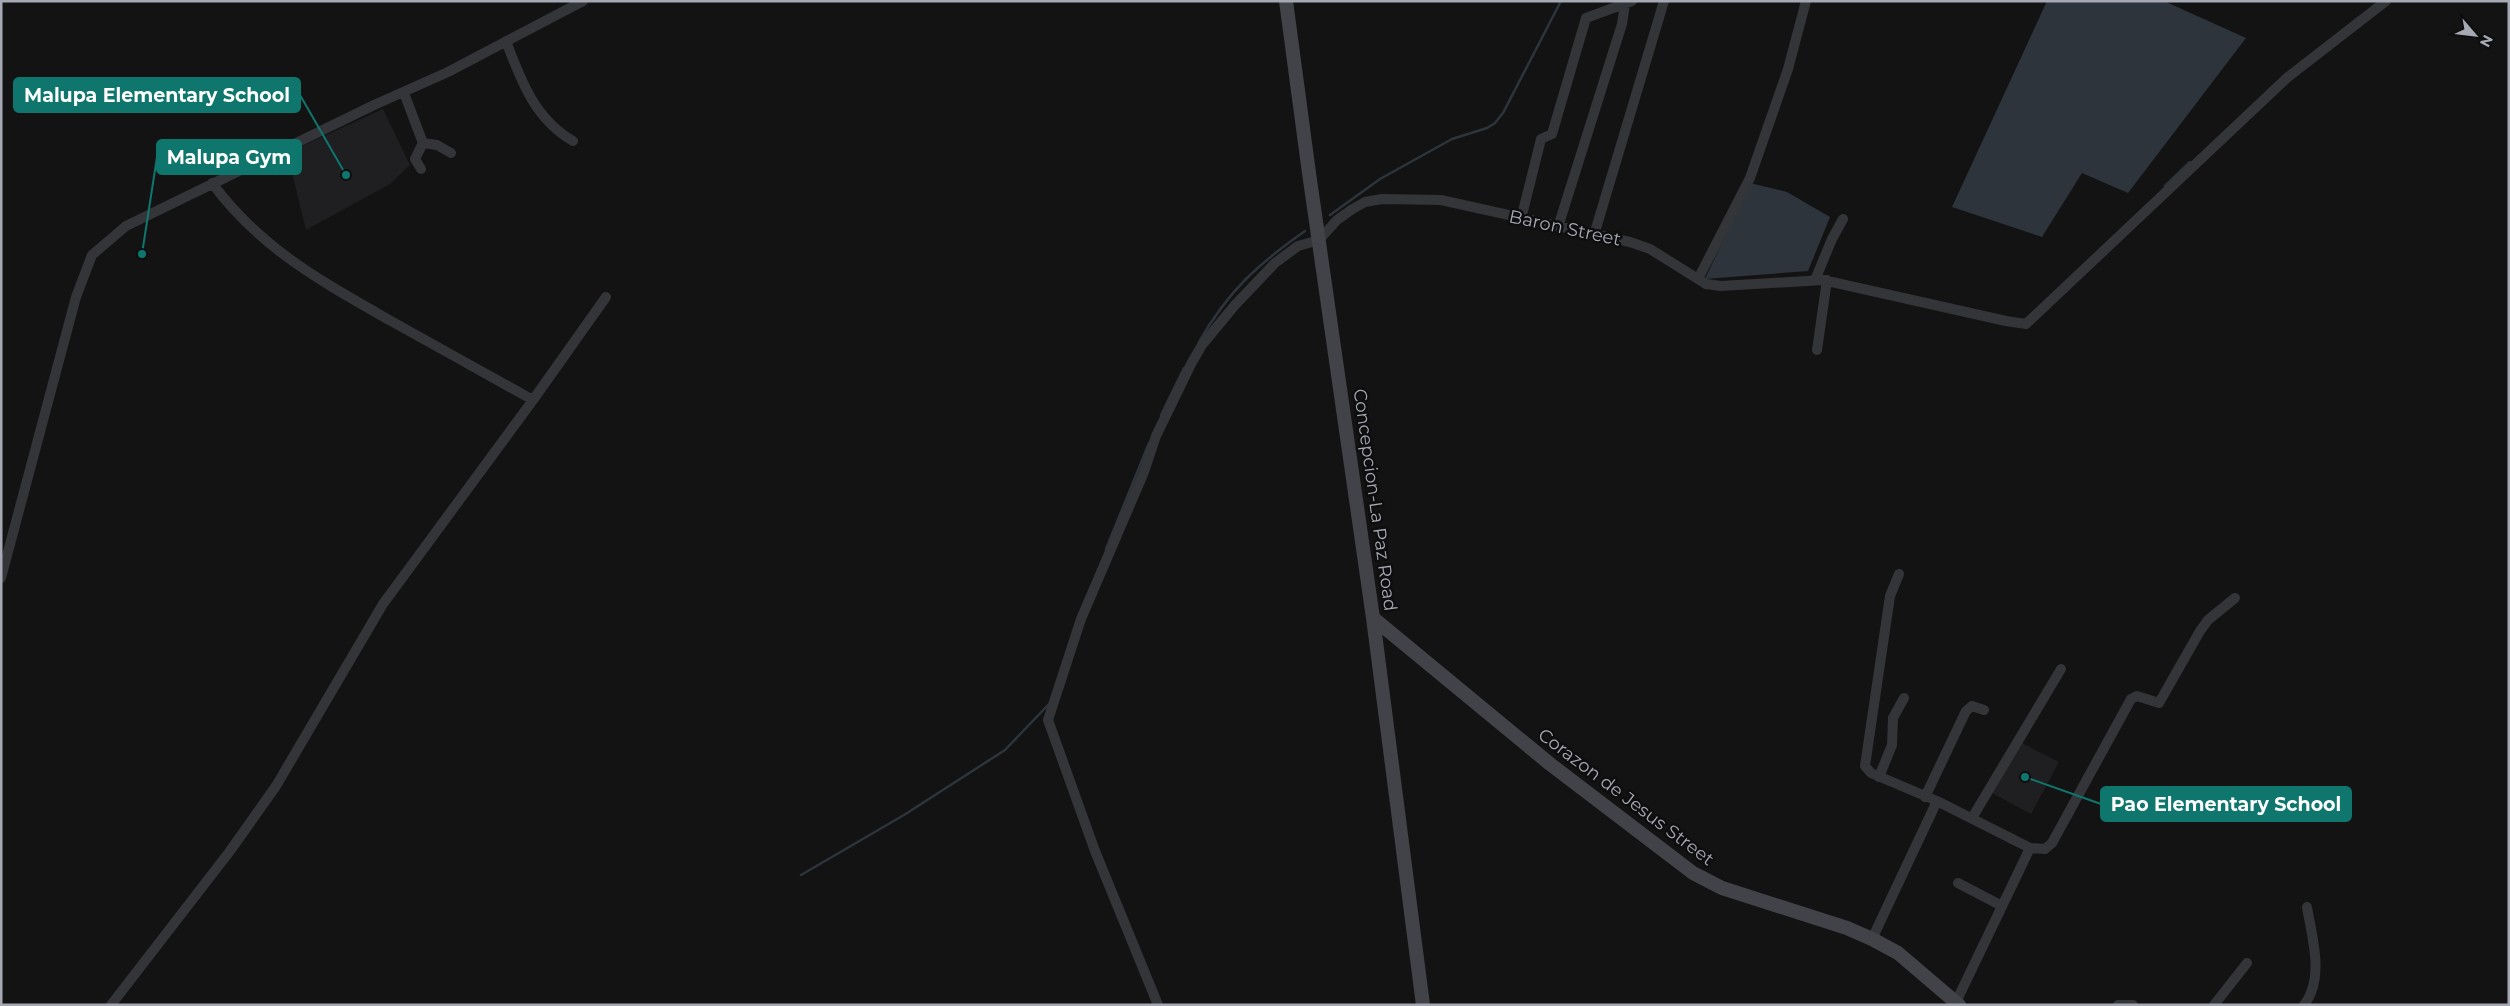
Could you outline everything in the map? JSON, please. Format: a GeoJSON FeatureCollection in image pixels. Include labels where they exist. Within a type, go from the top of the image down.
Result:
{"type":"FeatureCollection","features":[{"type":"Feature","properties":{"kind":"main road","name":"Concepcion-La Paz Road"},"geometry":{"type":"LineString","coordinates":[[1286,1],[1373,618],[1423,1005]]}},
{"type":"Feature","properties":{"kind":"main road","name":"Corazon de Jesus Street"},"geometry":{"type":"LineString","coordinates":[[1373,618],[1550,764],[1693,873],[1722,888],[1872,939],[1898,953],[1957,1003]]}},
{"type":"Feature","properties":{"kind":"street"},"geometry":{"type":"LineString","coordinates":[[1,578],[76,296],[92,255],[126,226],[212,183],[404,93],[583,1]]}},
{"type":"Feature","properties":{"kind":"street"},"geometry":{"type":"LineString","coordinates":[[1594,235],[1664,1]]}},
{"type":"Feature","properties":{"kind":"street"},"geometry":{"type":"LineString","coordinates":[[1698,279],[1750,178],[1788,69],[1806,1]]}},
{"type":"Feature","properties":{"kind":"street","name":"Baron Street"},"geometry":{"type":"LineString","coordinates":[[1319,240],[1336,220],[1365,202],[1382,199],[1441,200],[1644,246],[1698,279],[1714,286],[1827,280],[2013,323],[2026,324],[2288,77],[2386,1]]}},
{"type":"Feature","properties":{"kind":"street"},"geometry":{"type":"LineString","coordinates":[[1521,219],[1541,139],[1552,134],[1586,18],[1612,5],[1628,2],[1558,227]]}},
{"type":"Feature","properties":{"kind":"street"},"geometry":{"type":"LineString","coordinates":[[506,41],[518,72],[540,114],[573,142]]}},
{"type":"Feature","properties":{"kind":"street"},"geometry":{"type":"LineString","coordinates":[[404,93],[423,143],[415,159],[420,169]]}},
{"type":"Feature","properties":{"kind":"street"},"geometry":{"type":"LineString","coordinates":[[423,143],[437,146],[452,153]]}},
{"type":"Feature","properties":{"kind":"street"},"geometry":{"type":"LineString","coordinates":[[212,183],[235,213],[278,252],[322,282],[533,400]]}},
{"type":"Feature","properties":{"kind":"street"},"geometry":{"type":"LineString","coordinates":[[1816,280],[1832,239],[1843,219]]}},
{"type":"Feature","properties":{"kind":"street"},"geometry":{"type":"LineString","coordinates":[[1158,1005],[1096,851],[1048,720],[1081,619],[1144,472],[1156,436],[1191,364],[1202,345],[1235,305],[1275,263],[1298,246],[1319,240]]}},
{"type":"Feature","properties":{"kind":"street"},"geometry":{"type":"LineString","coordinates":[[1817,350],[1827,280]]}},
{"type":"Feature","properties":{"kind":"street"},"geometry":{"type":"LineString","coordinates":[[111,1005],[230,851],[276,786],[383,604],[606,297]]}},
{"type":"Feature","properties":{"kind":"street"},"geometry":{"type":"LineString","coordinates":[[1900,574],[1890,596],[1864,759],[1867,771],[1937,801],[2030,848],[2045,849],[2052,843],[2131,699],[2137,696],[2160,703],[2200,631],[2208,620],[2234,598]]}},
{"type":"Feature","properties":{"kind":"street"},"geometry":{"type":"LineString","coordinates":[[1972,818],[2060,669]]}},
{"type":"Feature","properties":{"kind":"street"},"geometry":{"type":"LineString","coordinates":[[1879,777],[1892,745],[1893,718],[1904,698]]}},
{"type":"Feature","properties":{"kind":"street"},"geometry":{"type":"LineString","coordinates":[[1925,797],[1969,708],[1972,706],[1984,710]]}},
{"type":"Feature","properties":{"kind":"street"},"geometry":{"type":"LineString","coordinates":[[1872,939],[1937,801]]}},
{"type":"Feature","properties":{"kind":"street"},"geometry":{"type":"LineString","coordinates":[[1957,1003],[2030,848]]}},
{"type":"Feature","properties":{"kind":"street"},"geometry":{"type":"LineString","coordinates":[[1958,883],[2002,906]]}},
{"type":"Feature","properties":{"kind":"street"},"geometry":{"type":"LineString","coordinates":[[2304,1005],[2315,985],[2315,960],[2307,907]]}},
{"type":"Feature","properties":{"kind":"street"},"geometry":{"type":"LineString","coordinates":[[2214,1005],[2247,963]]}},
{"type":"Feature","properties":{"kind":"street"},"geometry":{"type":"LineString","coordinates":[[2118,1005],[2134,1005]]}},
{"type":"Feature","properties":{"kind":"shaded area"},"geometry":{"type":"Polygon","coordinates":[[[2047,1],[2164,1],[2246,38],[2128,193],[2082,173],[2042,237],[1952,207],[2047,1]]]}},
{"type":"Feature","properties":{"kind":"shaded area"},"geometry":{"type":"Polygon","coordinates":[[[383,109],[410,165],[390,184],[306,230],[287,153],[383,109]]]}},
{"type":"Feature","properties":{"kind":"shaded area"},"geometry":{"type":"Polygon","coordinates":[[[1750,183],[1787,192],[1830,217],[1808,271],[1705,279],[1750,183]]]}},
{"type":"Feature","properties":{"kind":"shaded area"},"geometry":{"type":"Polygon","coordinates":[[[2020,742],[2059,762],[2031,814],[1990,792],[2020,742]]]}},
{"type":"Feature","properties":{"kind":"waterway"},"geometry":{"type":"LineString","coordinates":[[1330,215],[1380,179],[1452,139],[1487,128],[1495,123],[1503,113],[1561,1]]}},
{"type":"Feature","properties":{"kind":"waterway"},"geometry":{"type":"LineString","coordinates":[[2165,186],[2190,162]]}},
{"type":"Feature","properties":{"kind":"waterway"},"geometry":{"type":"LineString","coordinates":[[1199,342],[1221,308],[1245,280],[1258,267],[1305,231]]}},
{"type":"Feature","properties":{"kind":"waterway"},"geometry":{"type":"LineString","coordinates":[[1161,415],[1184,368]]}},
{"type":"Feature","properties":{"kind":"waterway"},"geometry":{"type":"LineString","coordinates":[[1106,549],[1149,443]]}},
{"type":"Feature","properties":{"kind":"waterway"},"geometry":{"type":"LineString","coordinates":[[801,875],[904,815],[1005,750],[1049,704]]}},
{"type":"Feature","properties":{"kind":"place","name":"Malupa Elementary School"},"geometry":{"type":"Point","coordinates":[346,175]}},
{"type":"Feature","properties":{"kind":"place","name":"Malupa Gym"},"geometry":{"type":"Point","coordinates":[142,254]}},
{"type":"Feature","properties":{"kind":"place","name":"Pao Elementary School"},"geometry":{"type":"Point","coordinates":[2025,777]}}]}
